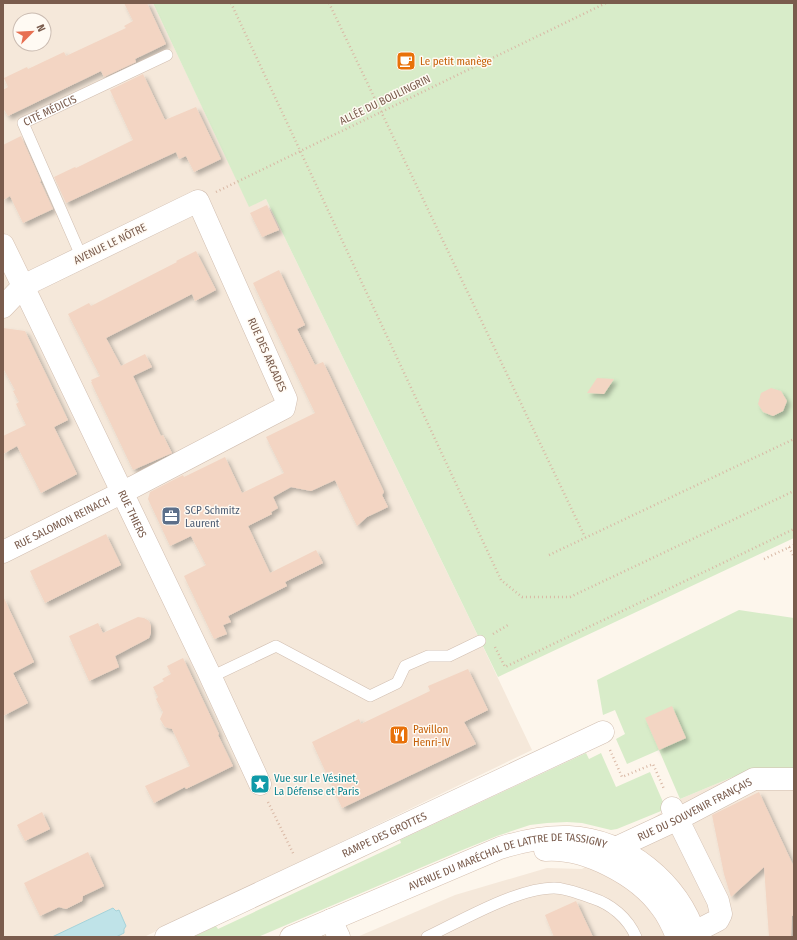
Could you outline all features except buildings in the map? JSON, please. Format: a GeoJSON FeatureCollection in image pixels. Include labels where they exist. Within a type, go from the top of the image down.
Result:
{"type":"FeatureCollection","features":[{"type":"Feature","properties":{"kind":"street","name":"AVENUE LE NÔTRE"},"geometry":{"type":"LineString","coordinates":[[13,287],[82,258],[198,201]]}},
{"type":"Feature","properties":{"kind":"street","name":"RUE DES ARCADES"},"geometry":{"type":"LineString","coordinates":[[122,493],[284,408],[286,399],[198,201]]}},
{"type":"Feature","properties":{"kind":"street","name":"RUE THIERS"},"geometry":{"type":"LineString","coordinates":[[3,246],[13,287],[122,493],[211,677],[260,784]]}},
{"type":"Feature","properties":{"kind":"street"},"geometry":{"type":"LineString","coordinates":[[3,307],[13,287]]}},
{"type":"Feature","properties":{"kind":"street","name":"RUE SALOMON REINACH"},"geometry":{"type":"LineString","coordinates":[[3,552],[122,493]]}},
{"type":"Feature","properties":{"kind":"street","name":"RAMPE DES GROTTES"},"geometry":{"type":"LineString","coordinates":[[166,937],[603,732]]}},
{"type":"Feature","properties":{"kind":"street","name":"RUE DU SOUVENIR FRANÇAIS"},"geometry":{"type":"LineString","coordinates":[[612,857],[672,806],[754,779],[794,779]]}},
{"type":"Feature","properties":{"kind":"street","name":"AVENUE DU MARÉCHAL DE LATTRE DE TASSIGNY"},"geometry":{"type":"LineString","coordinates":[[291,937],[330,931],[500,848],[518,842],[550,837],[570,837],[604,843],[612,857],[636,859],[668,886],[688,918],[688,936],[718,920],[722,914],[718,901],[672,806]]}},
{"type":"Feature","properties":{"kind":"lane","name":"CITÉ MÉDICIS"},"geometry":{"type":"LineString","coordinates":[[82,258],[23,123],[167,55]]}},
{"type":"Feature","properties":{"kind":"lane"},"geometry":{"type":"LineString","coordinates":[[211,677],[276,646],[370,696],[396,683],[405,666],[428,656],[449,656],[484,638]]}},
{"type":"Feature","properties":{"kind":"lane"},"geometry":{"type":"LineString","coordinates":[[427,937],[498,903],[529,892],[554,888],[603,901],[621,915],[636,937]]}},
{"type":"Feature","properties":{"kind":"path"},"geometry":{"type":"LineString","coordinates":[[231,3],[501,580],[522,597],[570,597],[794,491]]}},
{"type":"Feature","properties":{"kind":"path"},"geometry":{"type":"LineString","coordinates":[[329,3],[585,537]]}},
{"type":"Feature","properties":{"kind":"path","name":"ALLÉE DU BOULINGRIN"},"geometry":{"type":"LineString","coordinates":[[237,181],[606,3]]}},
{"type":"Feature","properties":{"kind":"path"},"geometry":{"type":"LineString","coordinates":[[549,555],[794,439]]}},
{"type":"Feature","properties":{"kind":"path"},"geometry":{"type":"LineString","coordinates":[[492,642],[505,667],[794,529]]}},
{"type":"Feature","properties":{"kind":"path"},"geometry":{"type":"LineString","coordinates":[[764,559],[794,545]]}},
{"type":"Feature","properties":{"kind":"path"},"geometry":{"type":"LineString","coordinates":[[789,547],[794,557]]}},
{"type":"Feature","properties":{"kind":"path"},"geometry":{"type":"LineString","coordinates":[[484,638],[508,626]]}},
{"type":"Feature","properties":{"kind":"path"},"geometry":{"type":"LineString","coordinates":[[603,732],[622,777],[653,764],[672,806]]}},
{"type":"Feature","properties":{"kind":"path"},"geometry":{"type":"LineString","coordinates":[[260,784],[302,872]]}},
{"type":"Feature","properties":{"kind":"shaded area"},"geometry":{"type":"Polygon","coordinates":[[[3,3],[153,3],[249,206],[266,199],[532,750],[144,937],[3,937],[3,3]]]}},
{"type":"Feature","properties":{"kind":"shaded area"},"geometry":{"type":"Polygon","coordinates":[[[794,760],[794,937],[357,937],[455,895],[547,868],[582,869],[680,799],[752,769],[794,760]]]}},
{"type":"Feature","properties":{"kind":"green space"},"geometry":{"type":"Polygon","coordinates":[[[153,3],[794,3],[794,538],[498,677],[266,199],[249,207],[153,3]]]}},
{"type":"Feature","properties":{"kind":"green space"},"geometry":{"type":"Polygon","coordinates":[[[739,610],[794,618],[794,769],[752,769],[680,799],[659,750],[627,764],[616,739],[625,734],[615,710],[603,715],[597,680],[739,610]]]}},
{"type":"Feature","properties":{"kind":"green space"},"geometry":{"type":"Polygon","coordinates":[[[586,753],[589,759],[601,753],[616,787],[650,772],[666,809],[617,829],[611,830],[582,823],[567,822],[530,825],[460,851],[258,937],[193,937],[216,926],[218,929],[401,843],[400,840],[586,753]]]}},
{"type":"Feature","properties":{"kind":"water"},"geometry":{"type":"Polygon","coordinates":[[[113,908],[116,911],[119,910],[126,926],[124,933],[116,937],[52,937],[113,908]]]}},
{"type":"Feature","properties":{"kind":"place","name":"Le petit manège"},"geometry":{"type":"Point","coordinates":[406,61]}},
{"type":"Feature","properties":{"kind":"place","name":"SCP Schmitz Laurent"},"geometry":{"type":"Point","coordinates":[171,516]}},
{"type":"Feature","properties":{"kind":"place","name":"Pavillon Henri-IV"},"geometry":{"type":"Point","coordinates":[399,735]}},
{"type":"Feature","properties":{"kind":"place","name":"Vue sur Le Vésinet, La Défense et Paris"},"geometry":{"type":"Point","coordinates":[260,784]}}]}
